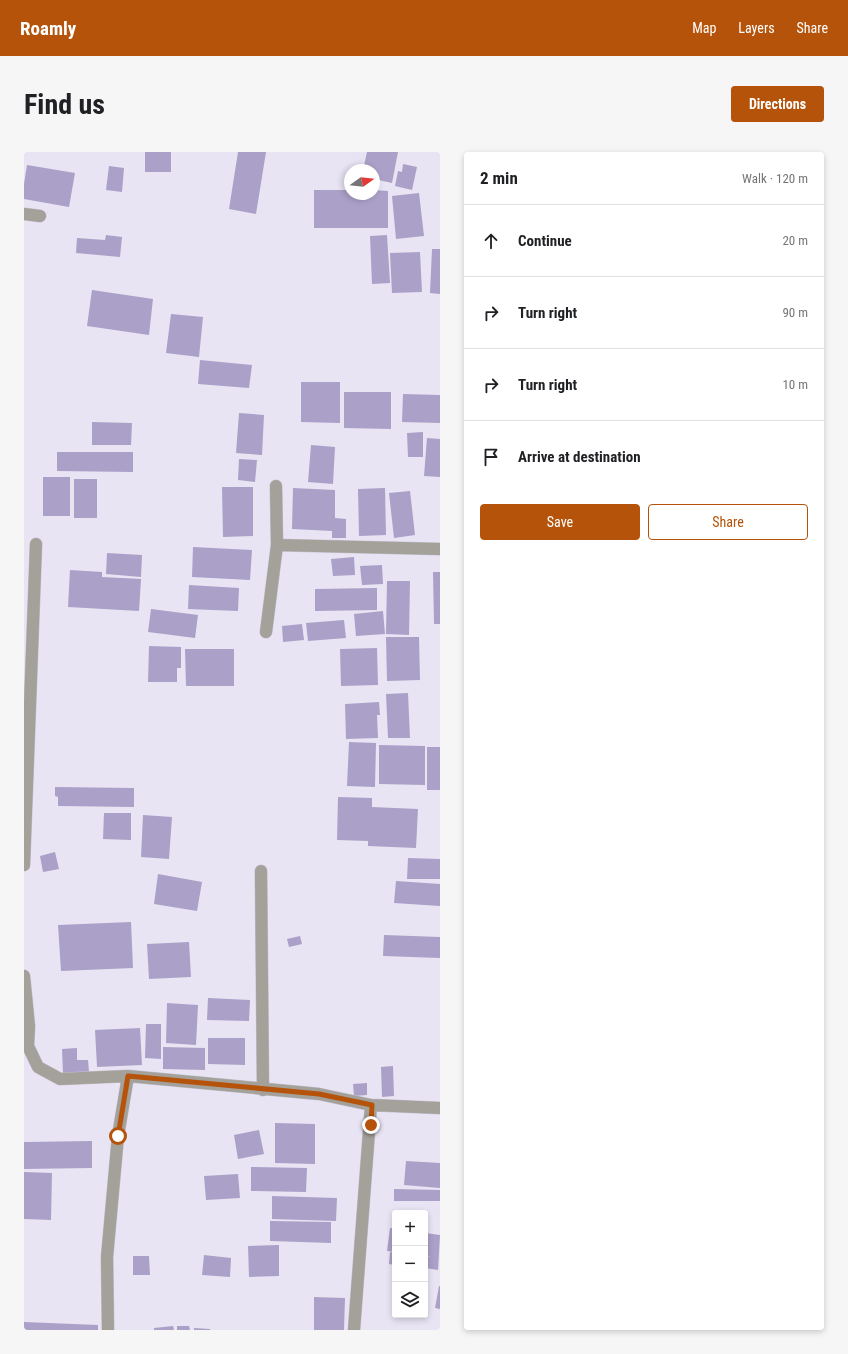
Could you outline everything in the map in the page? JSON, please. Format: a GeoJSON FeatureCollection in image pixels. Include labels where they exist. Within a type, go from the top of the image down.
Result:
{"type":"FeatureCollection","features":[{"type":"Feature","properties":{"kind":"street"},"geometry":{"type":"LineString","coordinates":[[24,214],[40,216]]}},
{"type":"Feature","properties":{"kind":"street"},"geometry":{"type":"LineString","coordinates":[[266,632],[277,544],[276,486]]}},
{"type":"Feature","properties":{"kind":"street"},"geometry":{"type":"LineString","coordinates":[[24,865],[36,544]]}},
{"type":"Feature","properties":{"kind":"street"},"geometry":{"type":"LineString","coordinates":[[277,544],[440,549]]}},
{"type":"Feature","properties":{"kind":"street"},"geometry":{"type":"LineString","coordinates":[[261,871],[263,1090]]}},
{"type":"Feature","properties":{"kind":"street"},"geometry":{"type":"LineString","coordinates":[[24,976],[29,1026],[28,1046],[38,1066],[60,1079],[128,1076],[263,1090],[319,1094],[372,1105],[440,1108]]}},
{"type":"Feature","properties":{"kind":"street"},"geometry":{"type":"LineString","coordinates":[[108,1330],[107,1257],[118,1136],[128,1076]]}},
{"type":"Feature","properties":{"kind":"street"},"geometry":{"type":"LineString","coordinates":[[354,1330],[372,1105]]}},
{"type":"Feature","properties":{"kind":"building"},"geometry":{"type":"Polygon","coordinates":[[[145,152],[171,152],[171,172],[145,172],[145,152]]]}},
{"type":"Feature","properties":{"kind":"building"},"geometry":{"type":"Polygon","coordinates":[[[238,152],[266,152],[256,214],[229,209],[238,152]]]}},
{"type":"Feature","properties":{"kind":"building"},"geometry":{"type":"Polygon","coordinates":[[[367,152],[398,152],[392,183],[380,180],[380,164],[364,164],[367,152]]]}},
{"type":"Feature","properties":{"kind":"building"},"geometry":{"type":"Polygon","coordinates":[[[403,164],[417,167],[412,190],[395,186],[398,171],[402,172],[403,164]]]}},
{"type":"Feature","properties":{"kind":"building"},"geometry":{"type":"Polygon","coordinates":[[[27,165],[75,173],[69,207],[24,199],[24,184],[27,165]]]}},
{"type":"Feature","properties":{"kind":"building"},"geometry":{"type":"Polygon","coordinates":[[[109,166],[124,168],[122,192],[106,190],[109,166]]]}},
{"type":"Feature","properties":{"kind":"building"},"geometry":{"type":"Polygon","coordinates":[[[314,190],[344,190],[344,200],[380,200],[380,190],[388,191],[388,228],[314,228],[314,190]]]}},
{"type":"Feature","properties":{"kind":"building"},"geometry":{"type":"Polygon","coordinates":[[[419,193],[424,236],[396,239],[392,196],[419,193]]]}},
{"type":"Feature","properties":{"kind":"building"},"geometry":{"type":"Polygon","coordinates":[[[106,235],[122,237],[120,257],[76,253],[77,238],[105,240],[106,235]]]}},
{"type":"Feature","properties":{"kind":"building"},"geometry":{"type":"Polygon","coordinates":[[[387,235],[390,283],[372,284],[370,236],[387,235]]]}},
{"type":"Feature","properties":{"kind":"building"},"geometry":{"type":"Polygon","coordinates":[[[432,249],[440,249],[440,294],[430,293],[432,249]]]}},
{"type":"Feature","properties":{"kind":"building"},"geometry":{"type":"Polygon","coordinates":[[[420,252],[422,292],[392,293],[390,253],[420,252]]]}},
{"type":"Feature","properties":{"kind":"building"},"geometry":{"type":"Polygon","coordinates":[[[92,290],[153,299],[149,335],[87,326],[92,290]]]}},
{"type":"Feature","properties":{"kind":"building"},"geometry":{"type":"Polygon","coordinates":[[[171,314],[203,317],[199,357],[166,353],[171,314]]]}},
{"type":"Feature","properties":{"kind":"building"},"geometry":{"type":"Polygon","coordinates":[[[200,360],[252,365],[249,388],[198,384],[200,360]]]}},
{"type":"Feature","properties":{"kind":"building"},"geometry":{"type":"Polygon","coordinates":[[[301,382],[340,382],[340,423],[301,422],[301,382]]]}},
{"type":"Feature","properties":{"kind":"building"},"geometry":{"type":"Polygon","coordinates":[[[344,392],[391,392],[391,429],[344,428],[344,392]]]}},
{"type":"Feature","properties":{"kind":"building"},"geometry":{"type":"Polygon","coordinates":[[[403,394],[440,395],[440,423],[402,422],[403,394]]]}},
{"type":"Feature","properties":{"kind":"building"},"geometry":{"type":"Polygon","coordinates":[[[239,413],[264,415],[262,455],[236,453],[239,413]]]}},
{"type":"Feature","properties":{"kind":"building"},"geometry":{"type":"Polygon","coordinates":[[[92,422],[132,423],[131,445],[92,445],[92,422]]]}},
{"type":"Feature","properties":{"kind":"building"},"geometry":{"type":"Polygon","coordinates":[[[423,432],[423,457],[408,457],[407,433],[423,432]]]}},
{"type":"Feature","properties":{"kind":"building"},"geometry":{"type":"Polygon","coordinates":[[[427,438],[440,439],[440,477],[424,476],[427,438]]]}},
{"type":"Feature","properties":{"kind":"building"},"geometry":{"type":"Polygon","coordinates":[[[311,445],[335,447],[333,484],[308,482],[311,445]]]}},
{"type":"Feature","properties":{"kind":"building"},"geometry":{"type":"Polygon","coordinates":[[[57,452],[133,452],[133,472],[57,471],[57,452]]]}},
{"type":"Feature","properties":{"kind":"building"},"geometry":{"type":"Polygon","coordinates":[[[239,459],[257,460],[255,482],[238,480],[239,459]]]}},
{"type":"Feature","properties":{"kind":"building"},"geometry":{"type":"Polygon","coordinates":[[[43,477],[70,477],[70,516],[43,516],[43,477]]]}},
{"type":"Feature","properties":{"kind":"building"},"geometry":{"type":"Polygon","coordinates":[[[74,479],[97,479],[97,518],[74,518],[74,479]]]}},
{"type":"Feature","properties":{"kind":"building"},"geometry":{"type":"Polygon","coordinates":[[[222,487],[253,487],[253,536],[223,537],[222,487]]]}},
{"type":"Feature","properties":{"kind":"building"},"geometry":{"type":"Polygon","coordinates":[[[293,488],[335,490],[335,518],[346,519],[346,538],[332,538],[332,531],[292,529],[293,488]]]}},
{"type":"Feature","properties":{"kind":"building"},"geometry":{"type":"Polygon","coordinates":[[[385,488],[386,535],[359,536],[358,489],[385,488]]]}},
{"type":"Feature","properties":{"kind":"building"},"geometry":{"type":"Polygon","coordinates":[[[410,491],[415,535],[394,538],[389,493],[410,491]]]}},
{"type":"Feature","properties":{"kind":"building"},"geometry":{"type":"Polygon","coordinates":[[[193,547],[252,550],[250,580],[192,577],[193,547]]]}},
{"type":"Feature","properties":{"kind":"building"},"geometry":{"type":"Polygon","coordinates":[[[107,553],[142,555],[141,577],[106,574],[107,553]]]}},
{"type":"Feature","properties":{"kind":"building"},"geometry":{"type":"Polygon","coordinates":[[[354,557],[355,575],[333,576],[331,559],[354,557]]]}},
{"type":"Feature","properties":{"kind":"building"},"geometry":{"type":"Polygon","coordinates":[[[382,565],[383,584],[362,585],[360,566],[382,565]]]}},
{"type":"Feature","properties":{"kind":"building"},"geometry":{"type":"Polygon","coordinates":[[[70,570],[102,572],[102,577],[141,579],[139,611],[68,607],[70,570]]]}},
{"type":"Feature","properties":{"kind":"building"},"geometry":{"type":"Polygon","coordinates":[[[433,572],[440,572],[440,624],[434,624],[433,572]]]}},
{"type":"Feature","properties":{"kind":"building"},"geometry":{"type":"Polygon","coordinates":[[[387,581],[410,581],[409,635],[386,634],[387,581]]]}},
{"type":"Feature","properties":{"kind":"building"},"geometry":{"type":"Polygon","coordinates":[[[189,585],[239,588],[238,611],[188,609],[189,585]]]}},
{"type":"Feature","properties":{"kind":"building"},"geometry":{"type":"Polygon","coordinates":[[[377,588],[377,610],[315,611],[315,589],[377,588]]]}},
{"type":"Feature","properties":{"kind":"building"},"geometry":{"type":"Polygon","coordinates":[[[151,609],[198,615],[195,638],[148,632],[151,609]]]}},
{"type":"Feature","properties":{"kind":"building"},"geometry":{"type":"Polygon","coordinates":[[[383,611],[385,634],[356,636],[354,614],[383,611]]]}},
{"type":"Feature","properties":{"kind":"building"},"geometry":{"type":"Polygon","coordinates":[[[344,620],[346,638],[308,641],[306,623],[344,620]]]}},
{"type":"Feature","properties":{"kind":"building"},"geometry":{"type":"Polygon","coordinates":[[[302,624],[304,640],[283,642],[282,626],[302,624]]]}},
{"type":"Feature","properties":{"kind":"building"},"geometry":{"type":"Polygon","coordinates":[[[386,637],[419,637],[420,680],[387,681],[386,637]]]}},
{"type":"Feature","properties":{"kind":"building"},"geometry":{"type":"Polygon","coordinates":[[[149,646],[181,647],[181,668],[177,668],[177,682],[148,682],[149,646]]]}},
{"type":"Feature","properties":{"kind":"building"},"geometry":{"type":"Polygon","coordinates":[[[377,648],[378,685],[341,686],[340,649],[377,648]]]}},
{"type":"Feature","properties":{"kind":"building"},"geometry":{"type":"Polygon","coordinates":[[[185,649],[234,649],[234,686],[186,686],[185,649]]]}},
{"type":"Feature","properties":{"kind":"building"},"geometry":{"type":"Polygon","coordinates":[[[408,693],[410,738],[388,738],[386,694],[408,693]]]}},
{"type":"Feature","properties":{"kind":"building"},"geometry":{"type":"Polygon","coordinates":[[[379,702],[380,715],[377,715],[378,738],[346,739],[345,704],[379,702]]]}},
{"type":"Feature","properties":{"kind":"building"},"geometry":{"type":"Polygon","coordinates":[[[349,742],[376,743],[375,787],[347,786],[349,742]]]}},
{"type":"Feature","properties":{"kind":"building"},"geometry":{"type":"Polygon","coordinates":[[[379,745],[425,746],[425,785],[379,784],[379,745]]]}},
{"type":"Feature","properties":{"kind":"building"},"geometry":{"type":"Polygon","coordinates":[[[427,747],[440,747],[440,790],[427,790],[427,747]]]}},
{"type":"Feature","properties":{"kind":"building"},"geometry":{"type":"Polygon","coordinates":[[[55,787],[134,788],[134,807],[58,806],[58,797],[55,796],[55,787]]]}},
{"type":"Feature","properties":{"kind":"building"},"geometry":{"type":"Polygon","coordinates":[[[338,797],[372,798],[372,807],[418,809],[416,848],[368,846],[368,841],[337,840],[338,797]]]}},
{"type":"Feature","properties":{"kind":"building"},"geometry":{"type":"Polygon","coordinates":[[[104,813],[131,813],[131,840],[103,839],[104,813]]]}},
{"type":"Feature","properties":{"kind":"building"},"geometry":{"type":"Polygon","coordinates":[[[143,815],[172,817],[169,859],[141,857],[143,815]]]}},
{"type":"Feature","properties":{"kind":"building"},"geometry":{"type":"Polygon","coordinates":[[[55,852],[59,869],[43,872],[40,856],[55,852]]]}},
{"type":"Feature","properties":{"kind":"building"},"geometry":{"type":"Polygon","coordinates":[[[408,858],[440,859],[440,879],[407,879],[408,858]]]}},
{"type":"Feature","properties":{"kind":"building"},"geometry":{"type":"Polygon","coordinates":[[[158,874],[202,882],[197,911],[154,904],[158,874]]]}},
{"type":"Feature","properties":{"kind":"building"},"geometry":{"type":"Polygon","coordinates":[[[396,881],[440,884],[440,906],[394,903],[396,881]]]}},
{"type":"Feature","properties":{"kind":"building"},"geometry":{"type":"Polygon","coordinates":[[[131,922],[133,968],[61,971],[58,925],[131,922]]]}},
{"type":"Feature","properties":{"kind":"building"},"geometry":{"type":"Polygon","coordinates":[[[384,935],[440,937],[440,958],[383,956],[384,935]]]}},
{"type":"Feature","properties":{"kind":"building"},"geometry":{"type":"Polygon","coordinates":[[[300,936],[302,944],[289,947],[287,939],[300,936]]]}},
{"type":"Feature","properties":{"kind":"building"},"geometry":{"type":"Polygon","coordinates":[[[189,942],[191,977],[149,979],[147,944],[189,942]]]}},
{"type":"Feature","properties":{"kind":"building"},"geometry":{"type":"Polygon","coordinates":[[[208,998],[250,1000],[249,1021],[207,1020],[208,998]]]}},
{"type":"Feature","properties":{"kind":"building"},"geometry":{"type":"Polygon","coordinates":[[[167,1003],[198,1005],[196,1045],[166,1043],[167,1003]]]}},
{"type":"Feature","properties":{"kind":"building"},"geometry":{"type":"Polygon","coordinates":[[[146,1024],[161,1024],[161,1059],[145,1058],[146,1024]]]}},
{"type":"Feature","properties":{"kind":"building"},"geometry":{"type":"Polygon","coordinates":[[[140,1028],[142,1065],[97,1067],[95,1030],[140,1028]]]}},
{"type":"Feature","properties":{"kind":"building"},"geometry":{"type":"Polygon","coordinates":[[[208,1038],[245,1038],[245,1065],[208,1064],[208,1038]]]}},
{"type":"Feature","properties":{"kind":"building"},"geometry":{"type":"Polygon","coordinates":[[[163,1047],[205,1048],[205,1070],[163,1069],[163,1047]]]}},
{"type":"Feature","properties":{"kind":"building"},"geometry":{"type":"Polygon","coordinates":[[[77,1048],[77,1060],[88,1060],[89,1072],[63,1074],[62,1049],[77,1048]]]}},
{"type":"Feature","properties":{"kind":"building"},"geometry":{"type":"Polygon","coordinates":[[[393,1066],[394,1096],[382,1097],[381,1067],[393,1066]]]}},
{"type":"Feature","properties":{"kind":"building"},"geometry":{"type":"Polygon","coordinates":[[[367,1083],[367,1095],[354,1096],[353,1084],[367,1083]]]}},
{"type":"Feature","properties":{"kind":"building"},"geometry":{"type":"Polygon","coordinates":[[[275,1123],[315,1124],[315,1164],[275,1163],[275,1123]]]}},
{"type":"Feature","properties":{"kind":"building"},"geometry":{"type":"Polygon","coordinates":[[[259,1130],[264,1154],[238,1159],[234,1135],[259,1130]]]}},
{"type":"Feature","properties":{"kind":"building"},"geometry":{"type":"Polygon","coordinates":[[[92,1141],[92,1168],[24,1169],[24,1142],[92,1141]]]}},
{"type":"Feature","properties":{"kind":"building"},"geometry":{"type":"Polygon","coordinates":[[[406,1161],[440,1163],[440,1188],[404,1185],[406,1161]]]}},
{"type":"Feature","properties":{"kind":"building"},"geometry":{"type":"Polygon","coordinates":[[[251,1167],[307,1168],[306,1192],[251,1191],[251,1167]]]}},
{"type":"Feature","properties":{"kind":"building"},"geometry":{"type":"Polygon","coordinates":[[[24,1172],[52,1173],[51,1220],[24,1219],[24,1172]]]}},
{"type":"Feature","properties":{"kind":"building"},"geometry":{"type":"Polygon","coordinates":[[[238,1174],[240,1198],[206,1200],[204,1176],[238,1174]]]}},
{"type":"Feature","properties":{"kind":"building"},"geometry":{"type":"Polygon","coordinates":[[[394,1189],[440,1190],[440,1201],[394,1201],[394,1189]]]}},
{"type":"Feature","properties":{"kind":"building"},"geometry":{"type":"Polygon","coordinates":[[[272,1196],[337,1198],[336,1221],[272,1219],[272,1196]]]}},
{"type":"Feature","properties":{"kind":"building"},"geometry":{"type":"Polygon","coordinates":[[[270,1221],[331,1222],[331,1243],[270,1241],[270,1221]]]}},
{"type":"Feature","properties":{"kind":"building"},"geometry":{"type":"Polygon","coordinates":[[[390,1228],[392,1228],[392,1252],[387,1251],[390,1228]]]}},
{"type":"Feature","properties":{"kind":"building"},"geometry":{"type":"Polygon","coordinates":[[[428,1233],[440,1235],[438,1270],[428,1268],[428,1257],[431,1257],[428,1256],[428,1233]]]}},
{"type":"Feature","properties":{"kind":"building"},"geometry":{"type":"Polygon","coordinates":[[[279,1245],[279,1276],[249,1277],[248,1246],[279,1245]]]}},
{"type":"Feature","properties":{"kind":"building"},"geometry":{"type":"Polygon","coordinates":[[[390,1252],[392,1252],[392,1264],[389,1264],[390,1252]]]}},
{"type":"Feature","properties":{"kind":"building"},"geometry":{"type":"Polygon","coordinates":[[[204,1255],[231,1258],[230,1277],[202,1275],[204,1255]]]}},
{"type":"Feature","properties":{"kind":"building"},"geometry":{"type":"Polygon","coordinates":[[[133,1256],[149,1256],[150,1275],[133,1275],[133,1256]]]}},
{"type":"Feature","properties":{"kind":"building"},"geometry":{"type":"Polygon","coordinates":[[[440,1286],[440,1309],[435,1308],[440,1286]]]}},
{"type":"Feature","properties":{"kind":"building"},"geometry":{"type":"Polygon","coordinates":[[[314,1297],[345,1298],[344,1330],[314,1330],[314,1297]]]}},
{"type":"Feature","properties":{"kind":"building"},"geometry":{"type":"Polygon","coordinates":[[[24,1322],[98,1325],[98,1330],[24,1330],[24,1322]]]}},
{"type":"Feature","properties":{"kind":"building"},"geometry":{"type":"Polygon","coordinates":[[[173,1326],[174,1330],[154,1330],[154,1328],[173,1326]]]}},
{"type":"Feature","properties":{"kind":"building"},"geometry":{"type":"Polygon","coordinates":[[[177,1326],[189,1326],[190,1330],[177,1330],[177,1326]]]}},
{"type":"Feature","properties":{"kind":"building"},"geometry":{"type":"Polygon","coordinates":[[[194,1328],[210,1329],[210,1330],[194,1330],[194,1328]]]}},
{"type":"Feature","properties":{"kind":"route"},"geometry":{"type":"LineString","coordinates":[[118,1136],[128,1076],[263,1090],[319,1094],[372,1105],[371,1125]]}}]}
